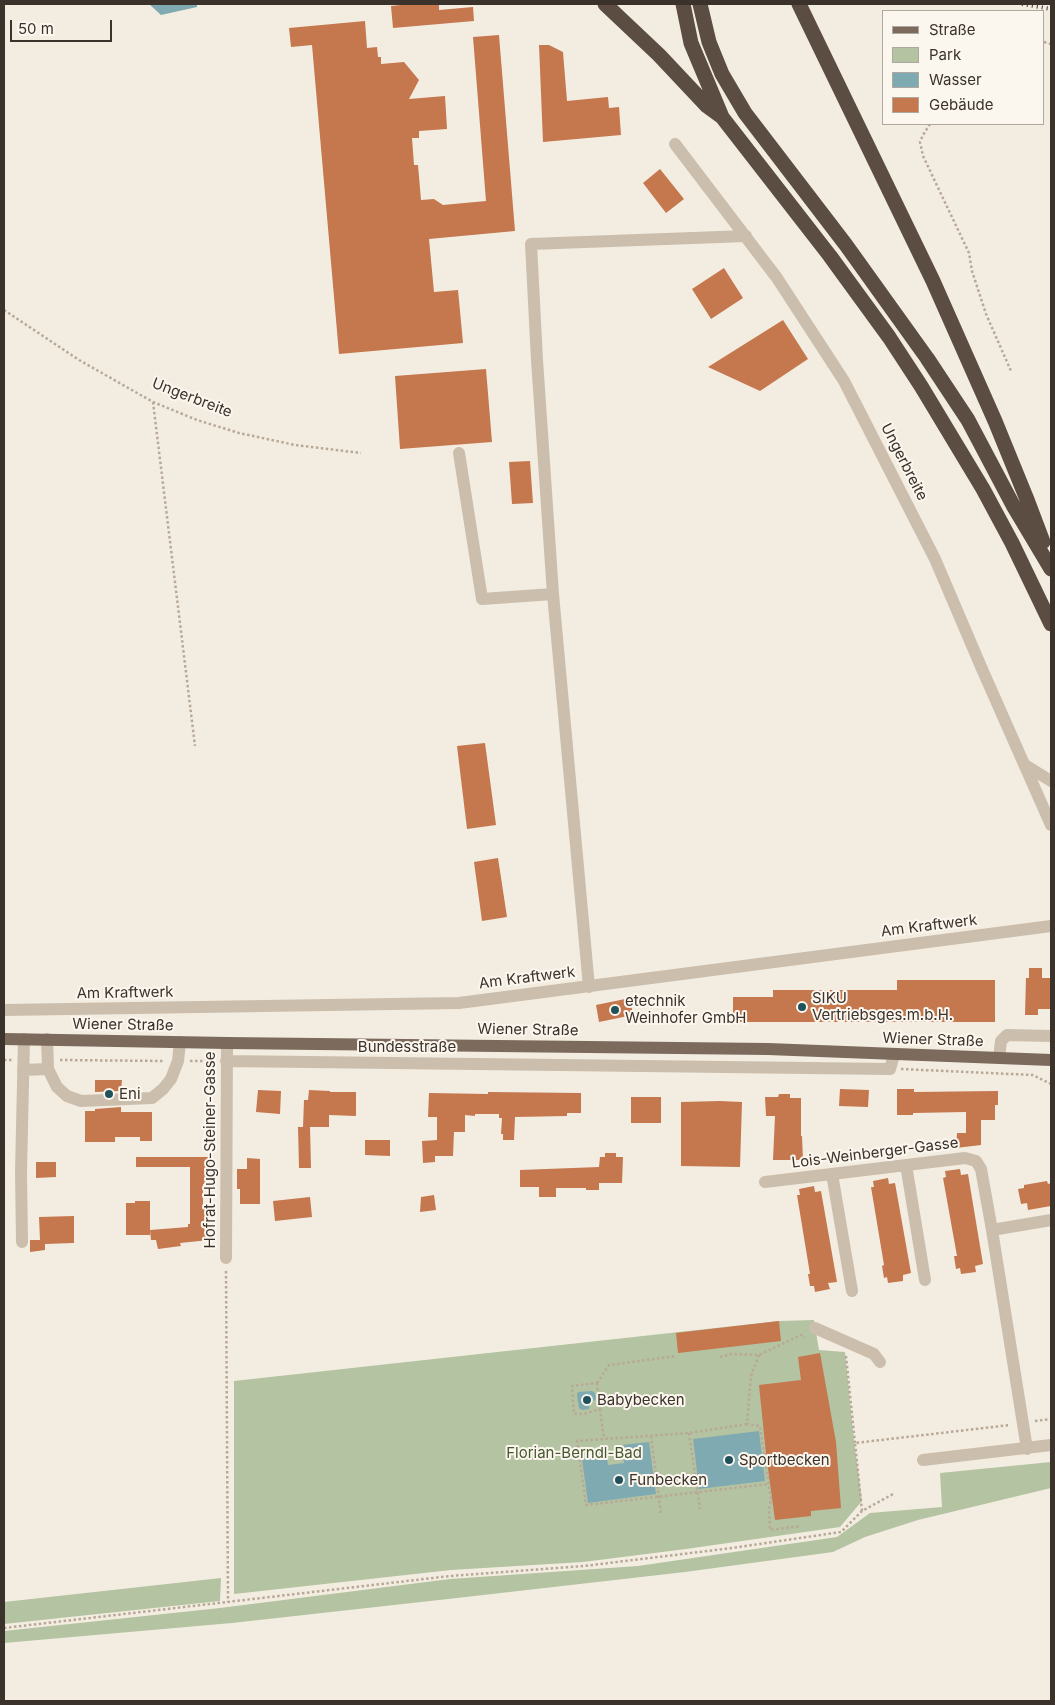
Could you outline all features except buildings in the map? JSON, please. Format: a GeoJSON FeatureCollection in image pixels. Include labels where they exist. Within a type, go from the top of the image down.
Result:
{"type":"FeatureCollection","features":[{"type":"Feature","properties":{"kind":"highway"},"geometry":{"type":"LineString","coordinates":[[605,4],[660,55],[707,106],[722,117]]}},
{"type":"Feature","properties":{"kind":"highway"},"geometry":{"type":"LineString","coordinates":[[683,4],[691,43],[722,117],[830,256],[922,386],[996,512],[1051,624]]}},
{"type":"Feature","properties":{"kind":"highway"},"geometry":{"type":"LineString","coordinates":[[700,4],[709,42],[722,74],[745,113],[891,306],[968,420],[1014,507],[1051,569]]}},
{"type":"Feature","properties":{"kind":"highway"},"geometry":{"type":"LineString","coordinates":[[801,8],[932,281],[995,422],[1026,496],[1051,564]]}},
{"type":"Feature","properties":{"kind":"main road","name":"Wiener Straße"},"geometry":{"type":"LineString","coordinates":[[4,1039],[768,1049],[1051,1060]]}},
{"type":"Feature","properties":{"kind":"street","name":"Ungerbreite"},"geometry":{"type":"LineString","coordinates":[[675,144],[777,278],[844,381],[936,559],[1051,825]]}},
{"type":"Feature","properties":{"kind":"street"},"geometry":{"type":"LineString","coordinates":[[589,987],[553,594],[531,244],[746,236]]}},
{"type":"Feature","properties":{"kind":"street"},"geometry":{"type":"LineString","coordinates":[[459,453],[482,599],[553,594]]}},
{"type":"Feature","properties":{"kind":"street"},"geometry":{"type":"LineString","coordinates":[[1025,765],[1051,781]]}},
{"type":"Feature","properties":{"kind":"street","name":"Am Kraftwerk"},"geometry":{"type":"LineString","coordinates":[[4,1010],[458,1003],[1051,926]]}},
{"type":"Feature","properties":{"kind":"street"},"geometry":{"type":"LineString","coordinates":[[999,1058],[1001,1041],[1007,1035],[1051,1036]]}},
{"type":"Feature","properties":{"kind":"street"},"geometry":{"type":"LineString","coordinates":[[22,1242],[21,1172],[24,1039]]}},
{"type":"Feature","properties":{"kind":"street"},"geometry":{"type":"LineString","coordinates":[[47,1039],[48,1065],[57,1087],[67,1096],[82,1100],[152,1098],[171,1079],[178,1061],[180,1042]]}},
{"type":"Feature","properties":{"kind":"street","name":"Hofrat-Hugo-Steiner-Gasse"},"geometry":{"type":"LineString","coordinates":[[226,1043],[226,1258]]}},
{"type":"Feature","properties":{"kind":"street"},"geometry":{"type":"LineString","coordinates":[[767,1066],[768,1049]]}},
{"type":"Feature","properties":{"kind":"street"},"geometry":{"type":"LineString","coordinates":[[890,1069],[894,1055]]}},
{"type":"Feature","properties":{"kind":"street","name":"Bundesstraße"},"geometry":{"type":"LineString","coordinates":[[226,1061],[767,1066],[890,1069]]}},
{"type":"Feature","properties":{"kind":"street"},"geometry":{"type":"LineString","coordinates":[[23,1065],[48,1065]]}},
{"type":"Feature","properties":{"kind":"street","name":"Lois-Weinberger-Gasse"},"geometry":{"type":"LineString","coordinates":[[765,1182],[966,1158],[976,1161],[981,1169],[992,1230],[1027,1449]]}},
{"type":"Feature","properties":{"kind":"street"},"geometry":{"type":"LineString","coordinates":[[906,1165],[925,1280]]}},
{"type":"Feature","properties":{"kind":"street"},"geometry":{"type":"LineString","coordinates":[[832,1174],[852,1291]]}},
{"type":"Feature","properties":{"kind":"street"},"geometry":{"type":"LineString","coordinates":[[992,1230],[1051,1220]]}},
{"type":"Feature","properties":{"kind":"street"},"geometry":{"type":"LineString","coordinates":[[816,1328],[874,1354],[880,1362]]}},
{"type":"Feature","properties":{"kind":"street"},"geometry":{"type":"LineString","coordinates":[[923,1460],[1051,1445]]}},
{"type":"Feature","properties":{"kind":"path"},"geometry":{"type":"LineString","coordinates":[[929,125],[922,134],[920,142],[923,156],[969,253],[972,271],[986,314],[1011,372]]}},
{"type":"Feature","properties":{"kind":"path","name":"Ungerbreite"},"geometry":{"type":"LineString","coordinates":[[4,310],[80,360],[153,402],[196,420],[295,445],[361,453]]}},
{"type":"Feature","properties":{"kind":"path"},"geometry":{"type":"LineString","coordinates":[[153,402],[195,746]]}},
{"type":"Feature","properties":{"kind":"path"},"geometry":{"type":"LineString","coordinates":[[4,1060],[23,1065]]}},
{"type":"Feature","properties":{"kind":"path"},"geometry":{"type":"LineString","coordinates":[[48,1065],[226,1061]]}},
{"type":"Feature","properties":{"kind":"path"},"geometry":{"type":"LineString","coordinates":[[890,1069],[1033,1075],[1051,1084]]}},
{"type":"Feature","properties":{"kind":"path"},"geometry":{"type":"LineString","coordinates":[[226,1258],[228,1602]]}},
{"type":"Feature","properties":{"kind":"path"},"geometry":{"type":"LineString","coordinates":[[720,1357],[731,1354],[759,1355],[801,1335],[809,1340]]}},
{"type":"Feature","properties":{"kind":"path"},"geometry":{"type":"LineString","coordinates":[[845,1350],[862,1511]]}},
{"type":"Feature","properties":{"kind":"path"},"geometry":{"type":"LineString","coordinates":[[747,1424],[751,1376],[759,1355]]}},
{"type":"Feature","properties":{"kind":"path"},"geometry":{"type":"LineString","coordinates":[[604,1439],[597,1383],[609,1364],[676,1356]]}},
{"type":"Feature","properties":{"kind":"path"},"geometry":{"type":"LineString","coordinates":[[597,1383],[572,1386],[574,1414],[584,1414],[600,1409]]}},
{"type":"Feature","properties":{"kind":"path"},"geometry":{"type":"LineString","coordinates":[[855,1443],[1051,1419]]}},
{"type":"Feature","properties":{"kind":"path"},"geometry":{"type":"LineString","coordinates":[[768,1484],[586,1505],[577,1442],[689,1433],[747,1424],[760,1426],[768,1484],[770,1499],[770,1530],[801,1526]]}},
{"type":"Feature","properties":{"kind":"path"},"geometry":{"type":"LineString","coordinates":[[689,1433],[700,1509]]}},
{"type":"Feature","properties":{"kind":"path"},"geometry":{"type":"LineString","coordinates":[[651,1436],[661,1514]]}},
{"type":"Feature","properties":{"kind":"path"},"geometry":{"type":"LineString","coordinates":[[4,1628],[450,1576],[584,1566],[685,1555],[841,1532],[862,1511],[895,1494]]}},
{"type":"Feature","properties":{"kind":"green space","name":"Florian-Berndl-Bad"},"geometry":{"type":"Polygon","coordinates":[[[814,1320],[819,1350],[845,1352],[862,1501],[840,1527],[583,1562],[451,1570],[234,1594],[234,1381],[779,1321],[814,1320]]]}},
{"type":"Feature","properties":{"kind":"green space"},"geometry":{"type":"Polygon","coordinates":[[[1051,1462],[1051,1488],[918,1520],[865,1537],[833,1552],[685,1572],[232,1623],[4,1643],[4,1631],[220,1608],[450,1579],[638,1566],[837,1537],[870,1513],[942,1507],[940,1473],[1051,1462]]]}},
{"type":"Feature","properties":{"kind":"green space"},"geometry":{"type":"Polygon","coordinates":[[[221,1578],[220,1601],[4,1624],[4,1602],[221,1578]]]}},
{"type":"Feature","properties":{"kind":"water"},"geometry":{"type":"Polygon","coordinates":[[[149,4],[197,4],[197,7],[161,15],[149,4]]]}},
{"type":"Feature","properties":{"kind":"water","name":"Babybecken"},"geometry":{"type":"Polygon","coordinates":[[[592,1391],[595,1393],[596,1399],[590,1403],[589,1409],[582,1410],[579,1408],[578,1392],[592,1391]]]}},
{"type":"Feature","properties":{"kind":"water","name":"Sportbecken"},"geometry":{"type":"Polygon","coordinates":[[[759,1431],[765,1481],[699,1489],[693,1439],[759,1431]]]}},
{"type":"Feature","properties":{"kind":"water","name":"Funbecken"},"geometry":{"type":"Polygon","coordinates":[[[649,1442],[656,1494],[588,1503],[581,1452],[606,1449],[608,1465],[624,1463],[622,1445],[649,1442]]]}},
{"type":"Feature","properties":{"kind":"railway"},"geometry":{"type":"LineString","coordinates":[[1022,4],[1051,9]]}},
{"type":"Feature","properties":{"kind":"place","name":"SIKU Vertriebsges.m.b.H."},"geometry":{"type":"Point","coordinates":[802,1007]}},
{"type":"Feature","properties":{"kind":"place","name":"etechnik Weinhofer GmbH"},"geometry":{"type":"Point","coordinates":[615,1010]}},
{"type":"Feature","properties":{"kind":"place","name":"Eni"},"geometry":{"type":"Point","coordinates":[109,1094]}},
{"type":"Feature","properties":{"kind":"place","name":"Babybecken"},"geometry":{"type":"Point","coordinates":[587,1400]}},
{"type":"Feature","properties":{"kind":"place","name":"Sportbecken"},"geometry":{"type":"Point","coordinates":[729,1460]}},
{"type":"Feature","properties":{"kind":"place","name":"Funbecken"},"geometry":{"type":"Point","coordinates":[619,1480]}}]}
